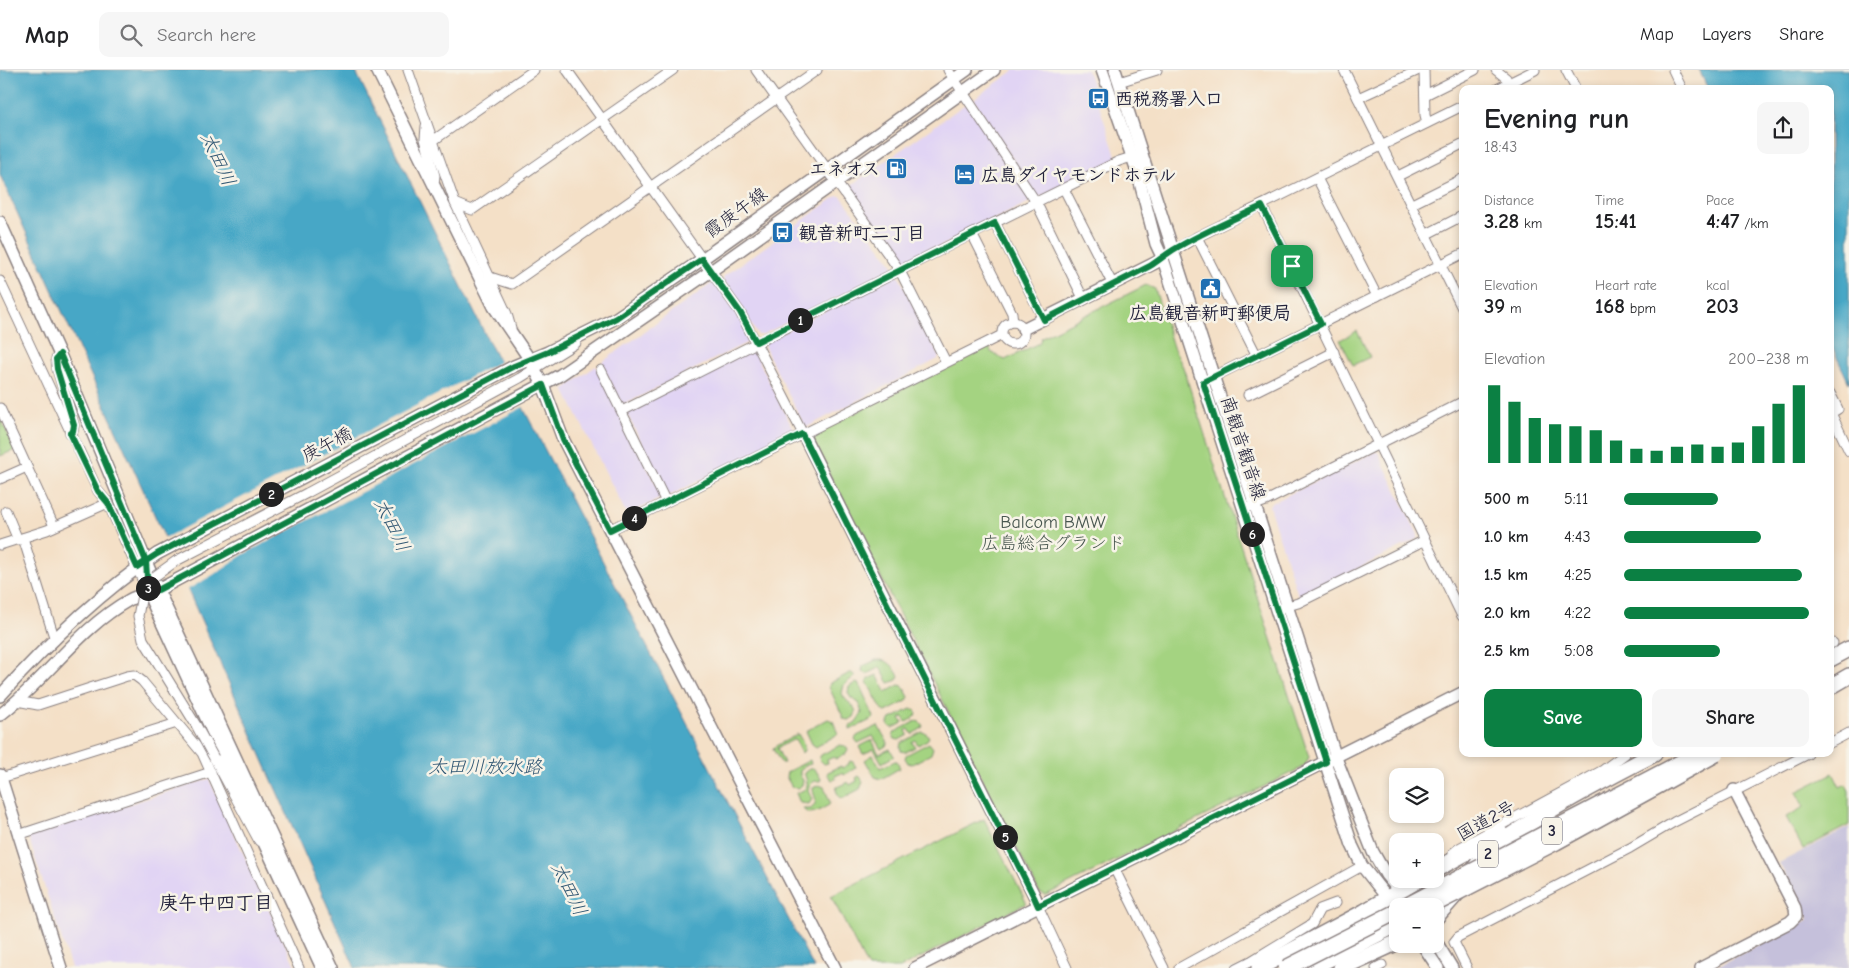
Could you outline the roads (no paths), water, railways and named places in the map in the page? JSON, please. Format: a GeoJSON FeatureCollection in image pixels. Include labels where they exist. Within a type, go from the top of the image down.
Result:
{"type":"FeatureCollection","features":[{"type":"Feature","properties":{"kind":"highway"},"geometry":{"type":"LineString","coordinates":[[1834,658],[1849,649]]}},
{"type":"Feature","properties":{"kind":"highway"},"geometry":{"type":"LineString","coordinates":[[1834,684],[1849,675]]}},
{"type":"Feature","properties":{"kind":"highway","name":"国道2号"},"geometry":{"type":"LineString","coordinates":[[1444,908],[1479,862],[1506,838],[1556,806],[1648,757]]}},
{"type":"Feature","properties":{"kind":"highway","name":"3"},"geometry":{"type":"LineString","coordinates":[[1421,898],[1691,757]]}},
{"type":"Feature","properties":{"kind":"highway","name":"3"},"geometry":{"type":"LineString","coordinates":[[1444,900],[1556,842],[1711,757]]}},
{"type":"Feature","properties":{"kind":"highway","name":"国道2号"},"geometry":{"type":"LineString","coordinates":[[1444,865],[1541,812],[1556,806]]}},
{"type":"Feature","properties":{"kind":"highway"},"geometry":{"type":"LineString","coordinates":[[1259,968],[1405,888]]}},
{"type":"Feature","properties":{"kind":"highway"},"geometry":{"type":"LineString","coordinates":[[1286,968],[1389,916]]}},
{"type":"Feature","properties":{"kind":"highway"},"geometry":{"type":"LineString","coordinates":[[1311,968],[1389,929]]}},
{"type":"Feature","properties":{"kind":"highway"},"geometry":{"type":"LineString","coordinates":[[1344,967],[1389,946]]}},
{"type":"Feature","properties":{"kind":"street"},"geometry":{"type":"LineString","coordinates":[[377,70],[494,307],[533,364],[563,439],[835,968]]}},
{"type":"Feature","properties":{"kind":"street"},"geometry":{"type":"LineString","coordinates":[[408,70],[455,203],[507,314],[512,333]]}},
{"type":"Feature","properties":{"kind":"street"},"geometry":{"type":"LineString","coordinates":[[434,140],[534,70]]}},
{"type":"Feature","properties":{"kind":"street"},"geometry":{"type":"LineString","coordinates":[[567,70],[740,312],[1030,888],[1067,968]]}},
{"type":"Feature","properties":{"kind":"street"},"geometry":{"type":"LineString","coordinates":[[455,203],[472,210],[673,70]]}},
{"type":"Feature","properties":{"kind":"street"},"geometry":{"type":"LineString","coordinates":[[756,70],[900,271],[946,362]]}},
{"type":"Feature","properties":{"kind":"street"},"geometry":{"type":"LineString","coordinates":[[490,277],[512,284],[817,70]]}},
{"type":"Feature","properties":{"kind":"street","name":"霞庚午線"},"geometry":{"type":"LineString","coordinates":[[514,366],[533,364],[616,318],[827,169],[951,74],[967,70]]}},
{"type":"Feature","properties":{"kind":"street"},"geometry":{"type":"LineString","coordinates":[[0,715],[17,701],[82,635],[130,599],[153,592],[173,582],[543,385],[711,271],[994,70]]}},
{"type":"Feature","properties":{"kind":"street","name":"南観音観音線"},"geometry":{"type":"LineString","coordinates":[[1102,70],[1132,157],[1156,244],[1256,505],[1288,606],[1331,760],[1352,845],[1362,866],[1398,898]]}},
{"type":"Feature","properties":{"kind":"street","name":"南観音観音線"},"geometry":{"type":"LineString","coordinates":[[1115,70],[1147,167],[1209,380],[1244,509],[1276,610],[1331,760],[1373,852],[1386,875],[1394,898]]}},
{"type":"Feature","properties":{"kind":"street"},"geometry":{"type":"LineString","coordinates":[[1119,82],[1157,70]]}},
{"type":"Feature","properties":{"kind":"street"},"geometry":{"type":"LineString","coordinates":[[1344,70],[1459,302]]}},
{"type":"Feature","properties":{"kind":"street"},"geometry":{"type":"LineString","coordinates":[[1358,98],[1418,70]]}},
{"type":"Feature","properties":{"kind":"street"},"geometry":{"type":"LineString","coordinates":[[1424,70],[1427,123]]}},
{"type":"Feature","properties":{"kind":"street"},"geometry":{"type":"LineString","coordinates":[[1424,95],[1474,70]]}},
{"type":"Feature","properties":{"kind":"street"},"geometry":{"type":"LineString","coordinates":[[1496,70],[1506,78],[1508,83]]}},
{"type":"Feature","properties":{"kind":"street"},"geometry":{"type":"LineString","coordinates":[[1504,85],[1535,70]]}},
{"type":"Feature","properties":{"kind":"street"},"geometry":{"type":"LineString","coordinates":[[1566,70],[1574,85]]}},
{"type":"Feature","properties":{"kind":"street"},"geometry":{"type":"LineString","coordinates":[[1673,70],[1680,85]]}},
{"type":"Feature","properties":{"kind":"street"},"geometry":{"type":"LineString","coordinates":[[951,74],[1036,202],[1084,300]]}},
{"type":"Feature","properties":{"kind":"street"},"geometry":{"type":"LineString","coordinates":[[1023,329],[1163,259],[1172,251],[1198,237],[1459,107]]}},
{"type":"Feature","properties":{"kind":"street"},"geometry":{"type":"LineString","coordinates":[[427,122],[425,140],[435,176],[434,187]]}},
{"type":"Feature","properties":{"kind":"street"},"geometry":{"type":"LineString","coordinates":[[1398,176],[1459,146]]}},
{"type":"Feature","properties":{"kind":"street"},"geometry":{"type":"LineString","coordinates":[[622,411],[1036,202],[1132,157]]}},
{"type":"Feature","properties":{"kind":"street"},"geometry":{"type":"LineString","coordinates":[[1317,178],[1377,296]]}},
{"type":"Feature","properties":{"kind":"street"},"geometry":{"type":"LineString","coordinates":[[1412,204],[1459,181]]}},
{"type":"Feature","properties":{"kind":"street"},"geometry":{"type":"LineString","coordinates":[[1064,189],[1113,285]]}},
{"type":"Feature","properties":{"kind":"street"},"geometry":{"type":"LineString","coordinates":[[1262,206],[1459,610]]}},
{"type":"Feature","properties":{"kind":"street"},"geometry":{"type":"LineString","coordinates":[[1427,234],[1459,218]]}},
{"type":"Feature","properties":{"kind":"street"},"geometry":{"type":"LineString","coordinates":[[0,222],[60,354],[153,592],[322,968]]}},
{"type":"Feature","properties":{"kind":"street"},"geometry":{"type":"LineString","coordinates":[[995,223],[1044,320]]}},
{"type":"Feature","properties":{"kind":"street"},"geometry":{"type":"LineString","coordinates":[[972,234],[1012,313],[1013,322]]}},
{"type":"Feature","properties":{"kind":"street"},"geometry":{"type":"LineString","coordinates":[[1198,237],[1257,356]]}},
{"type":"Feature","properties":{"kind":"street"},"geometry":{"type":"LineString","coordinates":[[1209,380],[1459,256]]}},
{"type":"Feature","properties":{"kind":"street"},"geometry":{"type":"LineString","coordinates":[[0,281],[98,491],[108,503],[142,564]]}},
{"type":"Feature","properties":{"kind":"street"},"geometry":{"type":"LineString","coordinates":[[1013,322],[1019,324],[1023,329],[1022,338],[1015,344],[1007,342],[1002,335],[1004,325],[1013,322]]}},
{"type":"Feature","properties":{"kind":"street"},"geometry":{"type":"LineString","coordinates":[[610,530],[1002,335]]}},
{"type":"Feature","properties":{"kind":"street"},"geometry":{"type":"LineString","coordinates":[[1248,395],[1334,352]]}},
{"type":"Feature","properties":{"kind":"street"},"geometry":{"type":"LineString","coordinates":[[60,354],[56,359],[57,369],[74,425],[73,431],[70,433]]}},
{"type":"Feature","properties":{"kind":"street"},"geometry":{"type":"LineString","coordinates":[[274,862],[253,833],[196,725],[143,639],[139,628],[139,606],[142,595],[151,578],[176,561],[520,378],[533,364]]}},
{"type":"Feature","properties":{"kind":"street","name":"庚午橋"},"geometry":{"type":"LineString","coordinates":[[0,696],[55,640],[142,564],[157,554],[514,366]]}},
{"type":"Feature","properties":{"kind":"street"},"geometry":{"type":"LineString","coordinates":[[601,370],[666,502]]}},
{"type":"Feature","properties":{"kind":"street"},"geometry":{"type":"LineString","coordinates":[[1834,402],[1838,410],[1834,412]]}},
{"type":"Feature","properties":{"kind":"street"},"geometry":{"type":"LineString","coordinates":[[1244,509],[1256,505],[1379,445],[1459,404]]}},
{"type":"Feature","properties":{"kind":"street"},"geometry":{"type":"LineString","coordinates":[[0,408],[54,526]]}},
{"type":"Feature","properties":{"kind":"street"},"geometry":{"type":"LineString","coordinates":[[1834,421],[1849,452]]}},
{"type":"Feature","properties":{"kind":"street"},"geometry":{"type":"LineString","coordinates":[[0,479],[27,467]]}},
{"type":"Feature","properties":{"kind":"street"},"geometry":{"type":"LineString","coordinates":[[0,545],[54,526],[108,503]]}},
{"type":"Feature","properties":{"kind":"street"},"geometry":{"type":"LineString","coordinates":[[6,511],[20,539],[55,640]]}},
{"type":"Feature","properties":{"kind":"street"},"geometry":{"type":"LineString","coordinates":[[1276,610],[1425,540]]}},
{"type":"Feature","properties":{"kind":"street"},"geometry":{"type":"LineString","coordinates":[[153,592],[333,968]]}},
{"type":"Feature","properties":{"kind":"street"},"geometry":{"type":"LineString","coordinates":[[17,701],[38,705],[127,676],[134,675],[142,681],[202,752],[300,968]]}},
{"type":"Feature","properties":{"kind":"street"},"geometry":{"type":"LineString","coordinates":[[915,968],[1459,695]]}},
{"type":"Feature","properties":{"kind":"street"},"geometry":{"type":"LineString","coordinates":[[61,968],[18,835],[3,798],[0,777],[177,723]]}},
{"type":"Feature","properties":{"kind":"street"},"geometry":{"type":"LineString","coordinates":[[1834,741],[1849,732]]}},
{"type":"Feature","properties":{"kind":"street"},"geometry":{"type":"LineString","coordinates":[[1453,860],[1453,853],[1459,848],[1603,770],[1621,757]]}},
{"type":"Feature","properties":{"kind":"street"},"geometry":{"type":"LineString","coordinates":[[1467,968],[1454,942],[1458,937],[1630,848],[1734,790],[1802,757]]}},
{"type":"Feature","properties":{"kind":"street"},"geometry":{"type":"LineString","coordinates":[[18,835],[211,772]]}},
{"type":"Feature","properties":{"kind":"street"},"geometry":{"type":"LineString","coordinates":[[1701,968],[1790,922],[1796,916],[1795,908],[1734,790]]}},
{"type":"Feature","properties":{"kind":"street"},"geometry":{"type":"LineString","coordinates":[[1179,968],[1362,866]]}},
{"type":"Feature","properties":{"kind":"street"},"geometry":{"type":"LineString","coordinates":[[1114,868],[1164,968]]}},
{"type":"Feature","properties":{"kind":"street"},"geometry":{"type":"LineString","coordinates":[[1237,968],[1251,962],[1312,924],[1320,909],[1336,902]]}},
{"type":"Feature","properties":{"kind":"street"},"geometry":{"type":"LineString","coordinates":[[1428,953],[1438,968]]}},
{"type":"Feature","properties":{"kind":"street"},"geometry":{"type":"LineString","coordinates":[[1443,953],[1452,968]]}},
{"type":"Feature","properties":{"kind":"water","name":"太田川放水路"},"geometry":{"type":"Polygon","coordinates":[[[0,70],[355,70],[489,342],[814,968],[355,968],[160,527],[0,175],[0,70]]]}},
{"type":"Feature","properties":{"kind":"water"},"geometry":{"type":"Polygon","coordinates":[[[1699,70],[1849,70],[1849,383],[1834,351],[1834,85],[1706,85],[1699,70]]]}},
{"type":"Feature","properties":{"kind":"place","name":"西税務署入口"},"geometry":{"type":"Point","coordinates":[1099,99]}},
{"type":"Feature","properties":{"kind":"place","name":"エネオス"},"geometry":{"type":"Point","coordinates":[896,169]}},
{"type":"Feature","properties":{"kind":"place","name":"広島ダイヤモンドホテル"},"geometry":{"type":"Point","coordinates":[965,175]}},
{"type":"Feature","properties":{"kind":"place","name":"観音新町二丁目"},"geometry":{"type":"Point","coordinates":[783,233]}},
{"type":"Feature","properties":{"kind":"place","name":"広島観音新町郵便局"},"geometry":{"type":"Point","coordinates":[1210,288]}},
{"type":"Feature","properties":{"kind":"district","name":"庚午中四丁目"},"geometry":{"type":"Point","coordinates":[216,903]}},
{"type":"Feature","properties":{"kind":"water label","name":"太田川"},"geometry":{"type":"Point","coordinates":[218,159]}},
{"type":"Feature","properties":{"kind":"water label","name":"太田川"},"geometry":{"type":"Point","coordinates":[392,525]}},
{"type":"Feature","properties":{"kind":"water label","name":"太田川"},"geometry":{"type":"Point","coordinates":[569,889]}},
{"type":"Feature","properties":{"kind":"park label","name":"Balcom BMW 広島総合グランド"},"geometry":{"type":"Point","coordinates":[1053,532]}}]}
